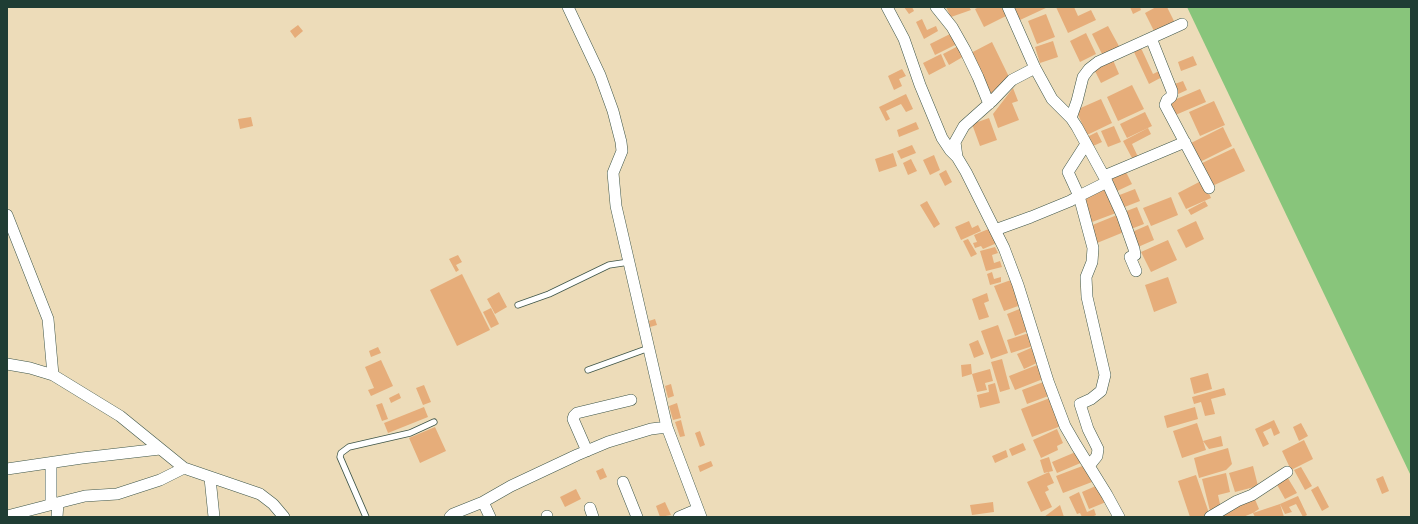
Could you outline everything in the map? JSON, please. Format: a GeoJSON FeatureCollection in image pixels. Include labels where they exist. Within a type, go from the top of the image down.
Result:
{"type":"FeatureCollection","features":[{"type":"Feature","properties":{"kind":"street"},"geometry":{"type":"LineString","coordinates":[[568,7],[600,75],[613,111],[621,142],[622,151],[613,173],[616,206],[667,427],[700,513],[679,517]]}},
{"type":"Feature","properties":{"kind":"street"},"geometry":{"type":"LineString","coordinates":[[887,7],[904,39],[920,85],[942,138],[957,157],[966,172],[1004,248],[1018,285],[1035,344],[1056,403],[1076,445],[1119,517]]}},
{"type":"Feature","properties":{"kind":"street"},"geometry":{"type":"LineString","coordinates":[[936,7],[952,27],[965,50],[989,104]]}},
{"type":"Feature","properties":{"kind":"street"},"geometry":{"type":"LineString","coordinates":[[1008,7],[1035,68],[1052,99],[1071,118],[1106,179],[1122,215],[1134,249],[1135,255],[1130,257],[1136,271]]}},
{"type":"Feature","properties":{"kind":"street"},"geometry":{"type":"LineString","coordinates":[[1071,118],[1083,77],[1089,69],[1098,62],[1182,24]]}},
{"type":"Feature","properties":{"kind":"street"},"geometry":{"type":"LineString","coordinates":[[1151,38],[1172,91],[1171,97],[1167,100],[1165,105],[1209,188]]}},
{"type":"Feature","properties":{"kind":"street"},"geometry":{"type":"LineString","coordinates":[[957,157],[955,142],[964,126],[989,104],[1012,80],[1035,68]]}},
{"type":"Feature","properties":{"kind":"street"},"geometry":{"type":"LineString","coordinates":[[995,230],[1070,201],[1106,179],[1185,142]]}},
{"type":"Feature","properties":{"kind":"street"},"geometry":{"type":"LineString","coordinates":[[1086,144],[1068,172],[1079,196],[1093,248],[1092,262],[1086,277],[1087,297],[1105,375],[1101,391],[1092,398],[1080,404],[1088,429],[1098,449],[1097,456],[1089,466]]}},
{"type":"Feature","properties":{"kind":"street"},"geometry":{"type":"LineString","coordinates":[[7,215],[48,319],[54,375]]}},
{"type":"Feature","properties":{"kind":"street"},"geometry":{"type":"LineString","coordinates":[[7,364],[30,368],[54,375],[120,416],[184,468],[260,494],[273,504],[284,517]]}},
{"type":"Feature","properties":{"kind":"street"},"geometry":{"type":"LineString","coordinates":[[587,451],[573,419],[574,416],[578,413],[631,400]]}},
{"type":"Feature","properties":{"kind":"street"},"geometry":{"type":"LineString","coordinates":[[450,517],[453,514],[483,502],[511,486],[608,442],[652,429],[667,427]]}},
{"type":"Feature","properties":{"kind":"street"},"geometry":{"type":"LineString","coordinates":[[7,469],[160,449]]}},
{"type":"Feature","properties":{"kind":"street"},"geometry":{"type":"LineString","coordinates":[[51,463],[54,503],[57,517]]}},
{"type":"Feature","properties":{"kind":"street"},"geometry":{"type":"LineString","coordinates":[[7,516],[85,496],[117,494],[160,480],[184,468]]}},
{"type":"Feature","properties":{"kind":"street"},"geometry":{"type":"LineString","coordinates":[[1210,517],[1252,495],[1287,472]]}},
{"type":"Feature","properties":{"kind":"street"},"geometry":{"type":"LineString","coordinates":[[210,478],[214,517]]}},
{"type":"Feature","properties":{"kind":"street"},"geometry":{"type":"LineString","coordinates":[[623,482],[637,517]]}},
{"type":"Feature","properties":{"kind":"street"},"geometry":{"type":"LineString","coordinates":[[483,502],[490,517]]}},
{"type":"Feature","properties":{"kind":"lane"},"geometry":{"type":"LineString","coordinates":[[518,305],[550,294],[609,265],[629,262]]}},
{"type":"Feature","properties":{"kind":"lane"},"geometry":{"type":"LineString","coordinates":[[588,370],[649,348]]}},
{"type":"Feature","properties":{"kind":"lane"},"geometry":{"type":"LineString","coordinates":[[366,517],[340,457],[341,453],[348,447],[410,432],[434,422]]}},
{"type":"Feature","properties":{"kind":"green space"},"geometry":{"type":"Polygon","coordinates":[[[1187,7],[1411,7],[1411,476],[1187,7]]]}},
{"type":"Feature","properties":{"kind":"building"},"geometry":{"type":"Polygon","coordinates":[[[904,7],[912,7],[914,11],[909,14],[904,7]]]}},
{"type":"Feature","properties":{"kind":"building"},"geometry":{"type":"Polygon","coordinates":[[[946,7],[969,7],[971,10],[951,17],[946,7]]]}},
{"type":"Feature","properties":{"kind":"building"},"geometry":{"type":"Polygon","coordinates":[[[979,7],[1002,7],[1006,16],[984,27],[975,9],[979,7]]]}},
{"type":"Feature","properties":{"kind":"building"},"geometry":{"type":"Polygon","coordinates":[[[1014,7],[1048,7],[1020,20],[1014,7]]]}},
{"type":"Feature","properties":{"kind":"building"},"geometry":{"type":"Polygon","coordinates":[[[1056,7],[1074,7],[1078,16],[1091,10],[1096,20],[1068,33],[1056,7]]]}},
{"type":"Feature","properties":{"kind":"building"},"geometry":{"type":"Polygon","coordinates":[[[1130,7],[1140,7],[1141,10],[1133,14],[1130,7]]]}},
{"type":"Feature","properties":{"kind":"building"},"geometry":{"type":"Polygon","coordinates":[[[1156,7],[1167,7],[1175,23],[1155,33],[1145,13],[1156,7]]]}},
{"type":"Feature","properties":{"kind":"building"},"geometry":{"type":"Polygon","coordinates":[[[1046,14],[1055,37],[1037,44],[1028,21],[1046,14]]]}},
{"type":"Feature","properties":{"kind":"building"},"geometry":{"type":"Polygon","coordinates":[[[922,19],[927,30],[936,26],[938,31],[924,39],[916,22],[922,19]]]}},
{"type":"Feature","properties":{"kind":"building"},"geometry":{"type":"Polygon","coordinates":[[[298,25],[303,31],[295,38],[290,31],[298,25]]]}},
{"type":"Feature","properties":{"kind":"building"},"geometry":{"type":"Polygon","coordinates":[[[1108,26],[1120,48],[1103,56],[1092,34],[1108,26]]]}},
{"type":"Feature","properties":{"kind":"building"},"geometry":{"type":"Polygon","coordinates":[[[954,32],[959,43],[935,55],[930,44],[954,32]]]}},
{"type":"Feature","properties":{"kind":"building"},"geometry":{"type":"Polygon","coordinates":[[[1086,33],[1096,54],[1080,62],[1070,41],[1086,33]]]}},
{"type":"Feature","properties":{"kind":"building"},"geometry":{"type":"Polygon","coordinates":[[[1053,41],[1058,57],[1040,63],[1035,47],[1053,41]]]}},
{"type":"Feature","properties":{"kind":"building"},"geometry":{"type":"Polygon","coordinates":[[[992,42],[1009,77],[990,95],[969,54],[992,42]]]}},
{"type":"Feature","properties":{"kind":"building"},"geometry":{"type":"Polygon","coordinates":[[[960,45],[966,55],[949,65],[943,54],[960,45]]]}},
{"type":"Feature","properties":{"kind":"building"},"geometry":{"type":"Polygon","coordinates":[[[1141,48],[1153,74],[1161,70],[1164,76],[1149,84],[1134,52],[1141,48]]]}},
{"type":"Feature","properties":{"kind":"building"},"geometry":{"type":"Polygon","coordinates":[[[941,54],[946,66],[929,75],[923,63],[941,54]]]}},
{"type":"Feature","properties":{"kind":"building"},"geometry":{"type":"Polygon","coordinates":[[[1193,56],[1197,65],[1181,71],[1178,62],[1193,56]]]}},
{"type":"Feature","properties":{"kind":"building"},"geometry":{"type":"Polygon","coordinates":[[[1113,60],[1119,74],[1101,83],[1094,69],[1113,60]]]}},
{"type":"Feature","properties":{"kind":"building"},"geometry":{"type":"Polygon","coordinates":[[[902,69],[906,76],[899,79],[902,86],[894,90],[888,76],[902,69]]]}},
{"type":"Feature","properties":{"kind":"building"},"geometry":{"type":"Polygon","coordinates":[[[1183,81],[1187,90],[1176,95],[1172,85],[1183,81]]]}},
{"type":"Feature","properties":{"kind":"building"},"geometry":{"type":"Polygon","coordinates":[[[1132,85],[1144,109],[1118,121],[1107,97],[1132,85]]]}},
{"type":"Feature","properties":{"kind":"building"},"geometry":{"type":"Polygon","coordinates":[[[1013,88],[1018,101],[1012,103],[1019,120],[998,128],[993,114],[1013,88]]]}},
{"type":"Feature","properties":{"kind":"building"},"geometry":{"type":"Polygon","coordinates":[[[1200,89],[1206,102],[1173,116],[1167,103],[1200,89]]]}},
{"type":"Feature","properties":{"kind":"building"},"geometry":{"type":"Polygon","coordinates":[[[906,94],[913,109],[906,112],[901,104],[886,111],[890,119],[886,121],[879,107],[906,94]]]}},
{"type":"Feature","properties":{"kind":"building"},"geometry":{"type":"Polygon","coordinates":[[[1101,99],[1112,123],[1087,135],[1076,110],[1101,99]]]}},
{"type":"Feature","properties":{"kind":"building"},"geometry":{"type":"Polygon","coordinates":[[[1214,101],[1225,125],[1200,136],[1189,112],[1214,101]]]}},
{"type":"Feature","properties":{"kind":"building"},"geometry":{"type":"Polygon","coordinates":[[[1145,112],[1152,126],[1127,138],[1120,124],[1145,112]]]}},
{"type":"Feature","properties":{"kind":"building"},"geometry":{"type":"Polygon","coordinates":[[[251,117],[253,126],[240,129],[238,119],[251,117]]]}},
{"type":"Feature","properties":{"kind":"building"},"geometry":{"type":"Polygon","coordinates":[[[989,118],[997,140],[980,146],[972,124],[989,118]]]}},
{"type":"Feature","properties":{"kind":"building"},"geometry":{"type":"Polygon","coordinates":[[[916,122],[919,129],[899,137],[897,130],[916,122]]]}},
{"type":"Feature","properties":{"kind":"building"},"geometry":{"type":"Polygon","coordinates":[[[1114,126],[1121,142],[1108,147],[1101,131],[1114,126]]]}},
{"type":"Feature","properties":{"kind":"building"},"geometry":{"type":"Polygon","coordinates":[[[1223,127],[1232,146],[1200,162],[1191,143],[1223,127]]]}},
{"type":"Feature","properties":{"kind":"building"},"geometry":{"type":"Polygon","coordinates":[[[1148,128],[1151,134],[1132,144],[1138,157],[1133,160],[1123,141],[1148,128]]]}},
{"type":"Feature","properties":{"kind":"building"},"geometry":{"type":"Polygon","coordinates":[[[1097,132],[1102,142],[1091,147],[1087,137],[1097,132]]]}},
{"type":"Feature","properties":{"kind":"building"},"geometry":{"type":"Polygon","coordinates":[[[912,145],[916,153],[901,159],[897,151],[912,145]]]}},
{"type":"Feature","properties":{"kind":"building"},"geometry":{"type":"Polygon","coordinates":[[[1234,148],[1245,171],[1210,187],[1200,164],[1234,148]]]}},
{"type":"Feature","properties":{"kind":"building"},"geometry":{"type":"Polygon","coordinates":[[[893,153],[897,166],[879,172],[875,159],[893,153]]]}},
{"type":"Feature","properties":{"kind":"building"},"geometry":{"type":"Polygon","coordinates":[[[934,155],[940,170],[930,175],[923,160],[934,155]]]}},
{"type":"Feature","properties":{"kind":"building"},"geometry":{"type":"Polygon","coordinates":[[[911,159],[917,171],[908,175],[903,163],[911,159]]]}},
{"type":"Feature","properties":{"kind":"building"},"geometry":{"type":"Polygon","coordinates":[[[1124,168],[1132,184],[1115,192],[1107,176],[1124,168]]]}},
{"type":"Feature","properties":{"kind":"building"},"geometry":{"type":"Polygon","coordinates":[[[946,170],[952,182],[945,186],[939,174],[946,170]]]}},
{"type":"Feature","properties":{"kind":"building"},"geometry":{"type":"Polygon","coordinates":[[[1203,180],[1211,198],[1186,209],[1178,193],[1203,180]]]}},
{"type":"Feature","properties":{"kind":"building"},"geometry":{"type":"Polygon","coordinates":[[[1106,186],[1116,213],[1092,222],[1082,197],[1106,186]]]}},
{"type":"Feature","properties":{"kind":"building"},"geometry":{"type":"Polygon","coordinates":[[[1135,189],[1140,201],[1122,208],[1117,196],[1135,189]]]}},
{"type":"Feature","properties":{"kind":"building"},"geometry":{"type":"Polygon","coordinates":[[[1171,197],[1178,215],[1151,226],[1143,208],[1171,197]]]}},
{"type":"Feature","properties":{"kind":"building"},"geometry":{"type":"Polygon","coordinates":[[[927,201],[940,224],[934,228],[920,205],[927,201]]]}},
{"type":"Feature","properties":{"kind":"building"},"geometry":{"type":"Polygon","coordinates":[[[1205,201],[1208,206],[1191,215],[1188,210],[1205,201]]]}},
{"type":"Feature","properties":{"kind":"building"},"geometry":{"type":"Polygon","coordinates":[[[1137,207],[1144,224],[1131,229],[1124,212],[1137,207]]]}},
{"type":"Feature","properties":{"kind":"building"},"geometry":{"type":"Polygon","coordinates":[[[1117,215],[1124,232],[1097,243],[1090,226],[1117,215]]]}},
{"type":"Feature","properties":{"kind":"building"},"geometry":{"type":"Polygon","coordinates":[[[969,221],[972,228],[978,225],[981,231],[961,240],[955,227],[969,221]]]}},
{"type":"Feature","properties":{"kind":"building"},"geometry":{"type":"Polygon","coordinates":[[[1196,221],[1204,239],[1186,248],[1177,230],[1196,221]]]}},
{"type":"Feature","properties":{"kind":"building"},"geometry":{"type":"Polygon","coordinates":[[[1148,225],[1154,240],[1138,247],[1132,232],[1148,225]]]}},
{"type":"Feature","properties":{"kind":"building"},"geometry":{"type":"Polygon","coordinates":[[[991,228],[997,243],[983,249],[981,246],[975,248],[973,243],[977,242],[974,235],[991,228]]]}},
{"type":"Feature","properties":{"kind":"building"},"geometry":{"type":"Polygon","coordinates":[[[968,239],[977,254],[971,257],[963,241],[968,239]]]}},
{"type":"Feature","properties":{"kind":"building"},"geometry":{"type":"Polygon","coordinates":[[[1168,240],[1177,260],[1151,272],[1141,252],[1168,240]]]}},
{"type":"Feature","properties":{"kind":"building"},"geometry":{"type":"Polygon","coordinates":[[[995,247],[998,253],[992,255],[994,263],[1000,261],[1002,267],[986,271],[980,251],[995,247]]]}},
{"type":"Feature","properties":{"kind":"building"},"geometry":{"type":"Polygon","coordinates":[[[458,255],[462,262],[456,265],[459,270],[456,272],[449,259],[458,255]]]}},
{"type":"Feature","properties":{"kind":"building"},"geometry":{"type":"Polygon","coordinates":[[[992,272],[994,279],[1001,277],[1001,282],[990,285],[987,274],[992,272]]]}},
{"type":"Feature","properties":{"kind":"building"},"geometry":{"type":"Polygon","coordinates":[[[462,274],[490,330],[457,346],[430,290],[462,274]]]}},
{"type":"Feature","properties":{"kind":"building"},"geometry":{"type":"Polygon","coordinates":[[[1168,277],[1177,303],[1154,312],[1145,285],[1168,277]]]}},
{"type":"Feature","properties":{"kind":"building"},"geometry":{"type":"Polygon","coordinates":[[[1011,280],[1021,305],[1004,311],[994,286],[1011,280]]]}},
{"type":"Feature","properties":{"kind":"building"},"geometry":{"type":"Polygon","coordinates":[[[499,292],[507,307],[495,314],[487,299],[499,292]]]}},
{"type":"Feature","properties":{"kind":"building"},"geometry":{"type":"Polygon","coordinates":[[[987,293],[989,301],[984,303],[989,317],[979,320],[972,299],[987,293]]]}},
{"type":"Feature","properties":{"kind":"building"},"geometry":{"type":"Polygon","coordinates":[[[491,308],[499,324],[491,328],[483,312],[491,308]]]}},
{"type":"Feature","properties":{"kind":"building"},"geometry":{"type":"Polygon","coordinates":[[[1022,308],[1030,330],[1015,336],[1007,314],[1022,308]]]}},
{"type":"Feature","properties":{"kind":"building"},"geometry":{"type":"Polygon","coordinates":[[[655,319],[657,325],[650,327],[649,321],[655,319]]]}},
{"type":"Feature","properties":{"kind":"building"},"geometry":{"type":"Polygon","coordinates":[[[998,325],[1008,353],[991,359],[981,331],[998,325]]]}},
{"type":"Feature","properties":{"kind":"building"},"geometry":{"type":"Polygon","coordinates":[[[1029,333],[1033,346],[1011,353],[1007,340],[1029,333]]]}},
{"type":"Feature","properties":{"kind":"building"},"geometry":{"type":"Polygon","coordinates":[[[978,340],[984,354],[974,358],[969,344],[978,340]]]}},
{"type":"Feature","properties":{"kind":"building"},"geometry":{"type":"Polygon","coordinates":[[[378,347],[381,353],[371,357],[369,351],[378,347]]]}},
{"type":"Feature","properties":{"kind":"building"},"geometry":{"type":"Polygon","coordinates":[[[1033,347],[1039,362],[1024,369],[1017,354],[1033,347]]]}},
{"type":"Feature","properties":{"kind":"building"},"geometry":{"type":"Polygon","coordinates":[[[1002,359],[1010,389],[1000,392],[991,362],[1002,359]]]}},
{"type":"Feature","properties":{"kind":"building"},"geometry":{"type":"Polygon","coordinates":[[[381,360],[393,386],[371,396],[368,390],[374,388],[365,367],[381,360]]]}},
{"type":"Feature","properties":{"kind":"building"},"geometry":{"type":"Polygon","coordinates":[[[971,364],[972,374],[962,377],[961,365],[971,364]]]}},
{"type":"Feature","properties":{"kind":"building"},"geometry":{"type":"Polygon","coordinates":[[[1037,365],[1043,379],[1015,390],[1009,376],[1037,365]]]}},
{"type":"Feature","properties":{"kind":"building"},"geometry":{"type":"Polygon","coordinates":[[[990,369],[993,381],[985,383],[987,390],[977,392],[972,374],[990,369]]]}},
{"type":"Feature","properties":{"kind":"building"},"geometry":{"type":"Polygon","coordinates":[[[1208,373],[1212,389],[1194,394],[1190,378],[1208,373]]]}},
{"type":"Feature","properties":{"kind":"building"},"geometry":{"type":"Polygon","coordinates":[[[1046,381],[1051,395],[1027,404],[1022,390],[1046,381]]]}},
{"type":"Feature","properties":{"kind":"building"},"geometry":{"type":"Polygon","coordinates":[[[995,383],[1000,403],[980,408],[977,395],[989,392],[988,385],[995,383]]]}},
{"type":"Feature","properties":{"kind":"building"},"geometry":{"type":"Polygon","coordinates":[[[671,384],[674,396],[668,398],[665,386],[671,384]]]}},
{"type":"Feature","properties":{"kind":"building"},"geometry":{"type":"Polygon","coordinates":[[[424,385],[431,402],[423,405],[416,388],[424,385]]]}},
{"type":"Feature","properties":{"kind":"building"},"geometry":{"type":"Polygon","coordinates":[[[1224,388],[1226,395],[1211,399],[1215,414],[1205,416],[1201,402],[1194,404],[1192,397],[1224,388]]]}},
{"type":"Feature","properties":{"kind":"building"},"geometry":{"type":"Polygon","coordinates":[[[399,393],[401,398],[391,403],[389,398],[399,393]]]}},
{"type":"Feature","properties":{"kind":"building"},"geometry":{"type":"Polygon","coordinates":[[[1050,398],[1061,426],[1032,437],[1021,409],[1050,398]]]}},
{"type":"Feature","properties":{"kind":"building"},"geometry":{"type":"Polygon","coordinates":[[[382,403],[388,419],[382,421],[376,405],[382,403]]]}},
{"type":"Feature","properties":{"kind":"building"},"geometry":{"type":"Polygon","coordinates":[[[677,403],[681,418],[673,420],[669,406],[677,403]]]}},
{"type":"Feature","properties":{"kind":"building"},"geometry":{"type":"Polygon","coordinates":[[[424,407],[428,417],[388,433],[384,423],[424,407]]]}},
{"type":"Feature","properties":{"kind":"building"},"geometry":{"type":"Polygon","coordinates":[[[1195,407],[1198,419],[1167,428],[1164,416],[1195,407]]]}},
{"type":"Feature","properties":{"kind":"building"},"geometry":{"type":"Polygon","coordinates":[[[681,420],[685,436],[680,437],[675,422],[681,420]]]}},
{"type":"Feature","properties":{"kind":"building"},"geometry":{"type":"Polygon","coordinates":[[[1274,420],[1280,433],[1274,436],[1271,428],[1263,432],[1269,444],[1263,447],[1255,429],[1274,420]]]}},
{"type":"Feature","properties":{"kind":"building"},"geometry":{"type":"Polygon","coordinates":[[[1197,423],[1206,450],[1182,458],[1173,431],[1197,423]]]}},
{"type":"Feature","properties":{"kind":"building"},"geometry":{"type":"Polygon","coordinates":[[[1301,423],[1308,436],[1299,441],[1293,427],[1301,423]]]}},
{"type":"Feature","properties":{"kind":"building"},"geometry":{"type":"Polygon","coordinates":[[[435,427],[446,451],[420,463],[409,438],[435,427]]]}},
{"type":"Feature","properties":{"kind":"building"},"geometry":{"type":"Polygon","coordinates":[[[1057,429],[1063,443],[1057,446],[1058,450],[1041,458],[1033,440],[1057,429]]]}},
{"type":"Feature","properties":{"kind":"building"},"geometry":{"type":"Polygon","coordinates":[[[700,431],[705,445],[700,447],[695,433],[700,431]]]}},
{"type":"Feature","properties":{"kind":"building"},"geometry":{"type":"Polygon","coordinates":[[[1221,436],[1223,446],[1209,449],[1203,441],[1221,436]]]}},
{"type":"Feature","properties":{"kind":"building"},"geometry":{"type":"Polygon","coordinates":[[[1304,440],[1313,459],[1291,470],[1282,451],[1304,440]]]}},
{"type":"Feature","properties":{"kind":"building"},"geometry":{"type":"Polygon","coordinates":[[[1023,443],[1026,450],[1012,456],[1009,449],[1023,443]]]}},
{"type":"Feature","properties":{"kind":"building"},"geometry":{"type":"Polygon","coordinates":[[[1228,448],[1232,464],[1226,470],[1199,478],[1194,458],[1228,448]]]}},
{"type":"Feature","properties":{"kind":"building"},"geometry":{"type":"Polygon","coordinates":[[[1006,450],[1008,457],[995,463],[992,456],[1006,450]]]}},
{"type":"Feature","properties":{"kind":"building"},"geometry":{"type":"Polygon","coordinates":[[[1078,451],[1083,462],[1057,473],[1052,462],[1078,451]]]}},
{"type":"Feature","properties":{"kind":"building"},"geometry":{"type":"Polygon","coordinates":[[[1049,457],[1053,471],[1044,473],[1040,460],[1049,457]]]}},
{"type":"Feature","properties":{"kind":"building"},"geometry":{"type":"Polygon","coordinates":[[[711,461],[713,466],[700,472],[698,466],[711,461]]]}},
{"type":"Feature","properties":{"kind":"building"},"geometry":{"type":"Polygon","coordinates":[[[1085,465],[1092,482],[1063,493],[1056,476],[1085,465]]]}},
{"type":"Feature","properties":{"kind":"building"},"geometry":{"type":"Polygon","coordinates":[[[1253,466],[1258,486],[1235,492],[1229,473],[1253,466]]]}},
{"type":"Feature","properties":{"kind":"building"},"geometry":{"type":"Polygon","coordinates":[[[1301,467],[1312,486],[1305,490],[1294,470],[1301,467]]]}},
{"type":"Feature","properties":{"kind":"building"},"geometry":{"type":"Polygon","coordinates":[[[603,468],[607,477],[600,480],[596,471],[603,468]]]}},
{"type":"Feature","properties":{"kind":"building"},"geometry":{"type":"Polygon","coordinates":[[[1049,472],[1054,483],[1047,486],[1049,490],[1045,492],[1052,507],[1041,512],[1027,482],[1049,472]]]}},
{"type":"Feature","properties":{"kind":"building"},"geometry":{"type":"Polygon","coordinates":[[[1226,473],[1230,492],[1218,495],[1221,509],[1210,511],[1202,479],[1226,473]]]}},
{"type":"Feature","properties":{"kind":"building"},"geometry":{"type":"Polygon","coordinates":[[[1196,475],[1210,516],[1190,517],[1178,481],[1196,475]]]}},
{"type":"Feature","properties":{"kind":"building"},"geometry":{"type":"Polygon","coordinates":[[[1286,475],[1297,493],[1285,499],[1275,481],[1286,475]]]}},
{"type":"Feature","properties":{"kind":"building"},"geometry":{"type":"Polygon","coordinates":[[[1383,476],[1389,491],[1382,494],[1376,479],[1383,476]]]}},
{"type":"Feature","properties":{"kind":"building"},"geometry":{"type":"Polygon","coordinates":[[[1098,485],[1106,502],[1089,509],[1082,492],[1098,485]]]}},
{"type":"Feature","properties":{"kind":"building"},"geometry":{"type":"Polygon","coordinates":[[[1318,486],[1329,507],[1322,511],[1311,490],[1318,486]]]}},
{"type":"Feature","properties":{"kind":"building"},"geometry":{"type":"Polygon","coordinates":[[[576,489],[581,499],[565,507],[560,497],[576,489]]]}},
{"type":"Feature","properties":{"kind":"building"},"geometry":{"type":"Polygon","coordinates":[[[1079,492],[1087,512],[1094,509],[1096,515],[1092,517],[1082,517],[1080,513],[1077,514],[1069,497],[1079,492]]]}},
{"type":"Feature","properties":{"kind":"building"},"geometry":{"type":"Polygon","coordinates":[[[1298,496],[1307,515],[1303,517],[1296,504],[1289,507],[1292,512],[1285,514],[1280,504],[1298,496]]]}},
{"type":"Feature","properties":{"kind":"building"},"geometry":{"type":"Polygon","coordinates":[[[1254,497],[1259,509],[1253,513],[1243,517],[1219,517],[1254,497]]]}},
{"type":"Feature","properties":{"kind":"building"},"geometry":{"type":"Polygon","coordinates":[[[665,502],[671,515],[660,517],[656,506],[665,502]]]}},
{"type":"Feature","properties":{"kind":"building"},"geometry":{"type":"Polygon","coordinates":[[[993,502],[994,512],[972,515],[970,505],[993,502]]]}},
{"type":"Feature","properties":{"kind":"building"},"geometry":{"type":"Polygon","coordinates":[[[1280,504],[1284,517],[1255,517],[1253,513],[1280,504]]]}},
{"type":"Feature","properties":{"kind":"building"},"geometry":{"type":"Polygon","coordinates":[[[1060,505],[1064,517],[1044,517],[1060,505]]]}}]}
